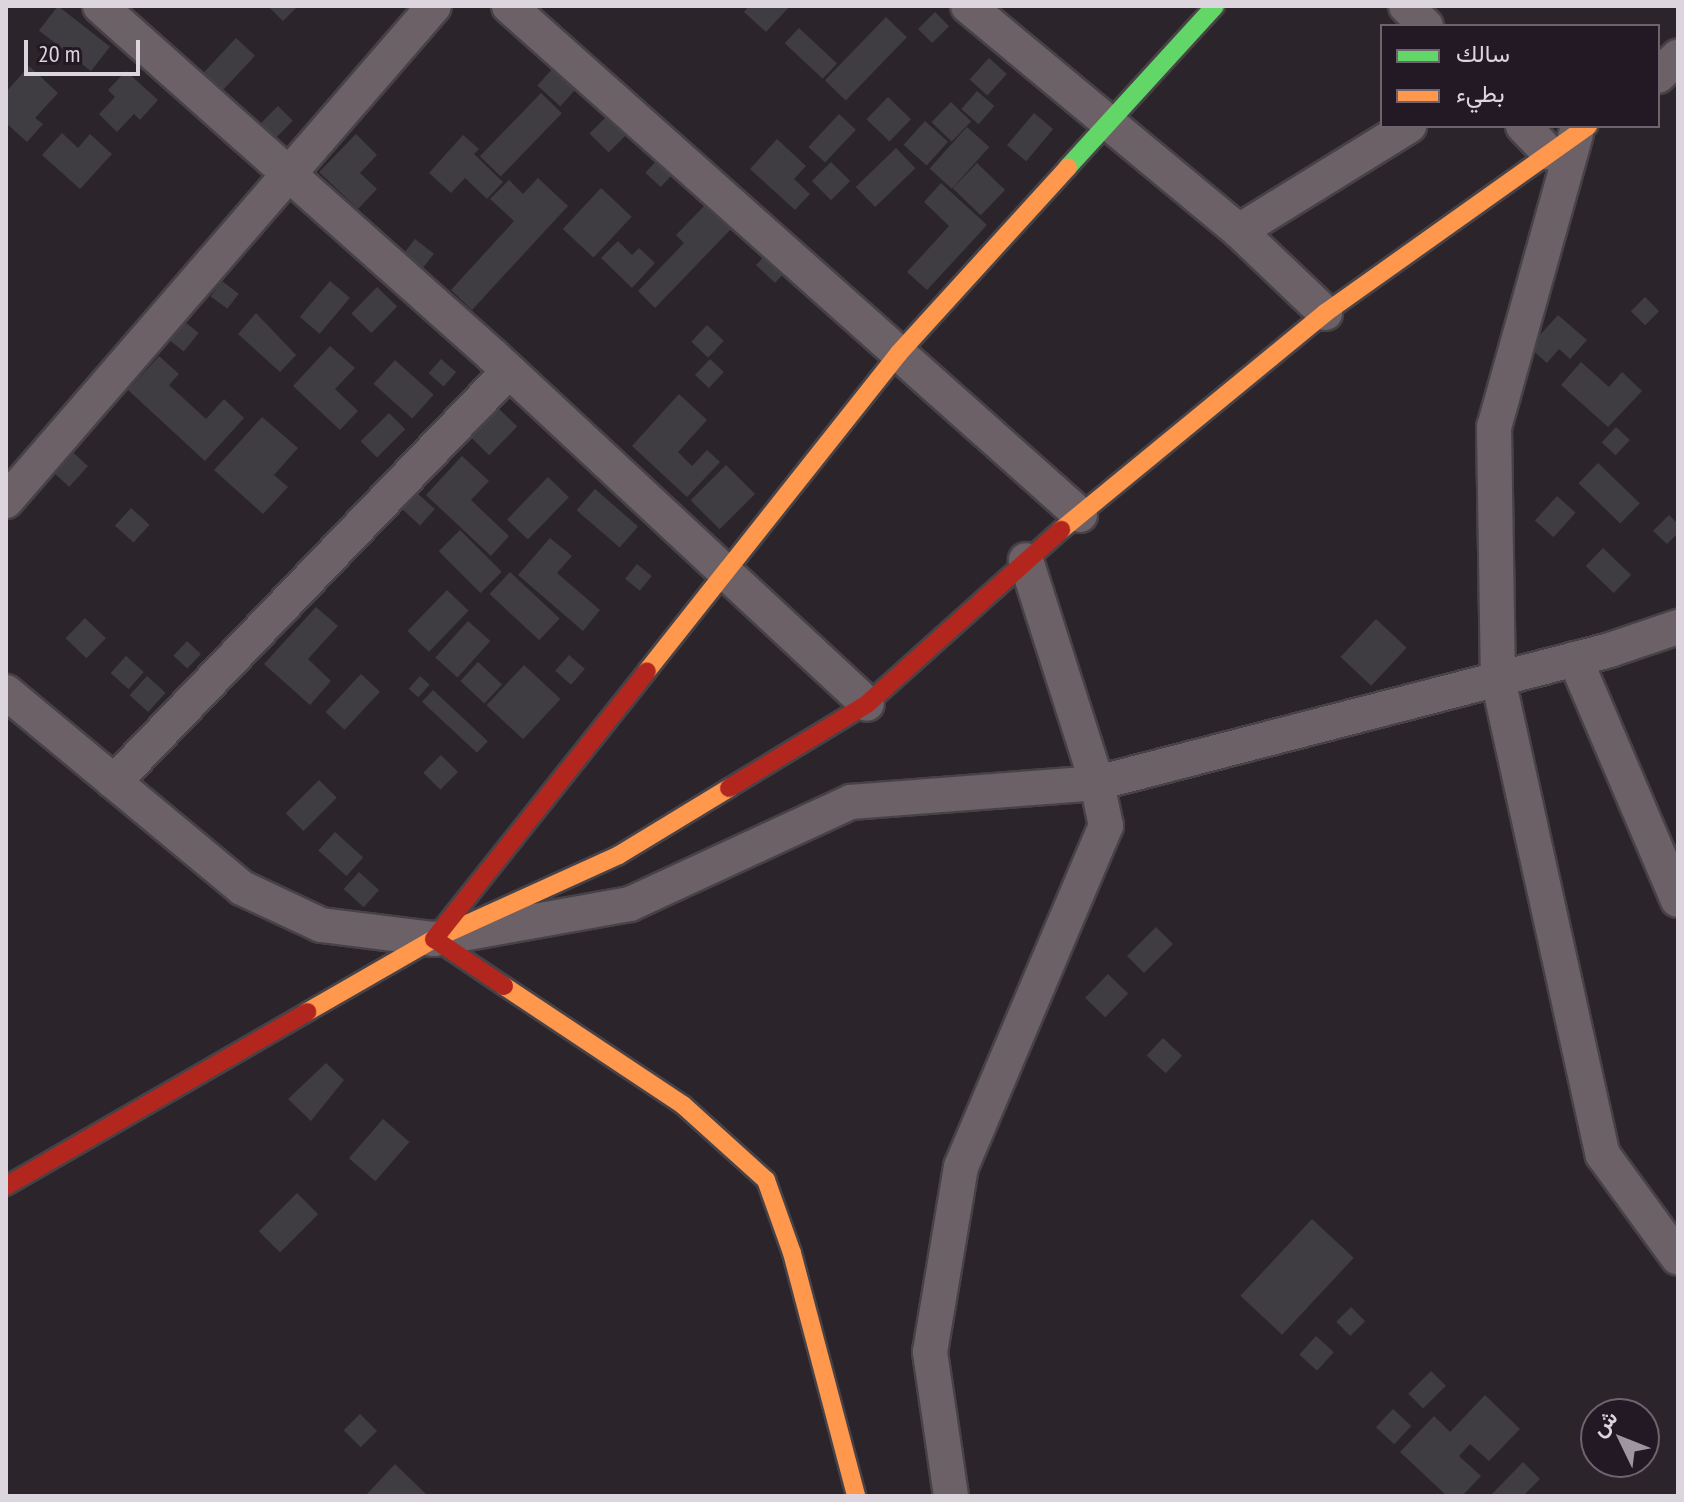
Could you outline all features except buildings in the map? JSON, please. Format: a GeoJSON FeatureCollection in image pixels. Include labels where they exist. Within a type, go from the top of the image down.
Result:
{"type":"FeatureCollection","features":[{"type":"Feature","properties":{"kind":"street"},"geometry":{"type":"LineString","coordinates":[[100,6],[509,371],[867,704]]}},
{"type":"Feature","properties":{"kind":"street"},"geometry":{"type":"LineString","coordinates":[[6,501],[434,6]]}},
{"type":"Feature","properties":{"kind":"street"},"geometry":{"type":"LineString","coordinates":[[509,6],[1080,515]]}},
{"type":"Feature","properties":{"kind":"street"},"geometry":{"type":"LineString","coordinates":[[968,6],[1239,231],[1325,313]]}},
{"type":"Feature","properties":{"kind":"street"},"geometry":{"type":"LineString","coordinates":[[434,939],[723,569],[899,353],[1215,6]]}},
{"type":"Feature","properties":{"kind":"street"},"geometry":{"type":"LineString","coordinates":[[1406,6],[1424,24]]}},
{"type":"Feature","properties":{"kind":"street"},"geometry":{"type":"LineString","coordinates":[[1239,231],[1406,128]]}},
{"type":"Feature","properties":{"kind":"street"},"geometry":{"type":"LineString","coordinates":[[1531,128],[1571,138]]}},
{"type":"Feature","properties":{"kind":"street"},"geometry":{"type":"LineString","coordinates":[[6,1186],[434,939],[619,855],[867,704],[1026,560],[1325,313],[1571,138]]}},
{"type":"Feature","properties":{"kind":"street"},"geometry":{"type":"LineString","coordinates":[[1571,138],[1494,427],[1498,679],[1603,1155],[1678,1258]]}},
{"type":"Feature","properties":{"kind":"street"},"geometry":{"type":"LineString","coordinates":[[114,782],[509,371]]}},
{"type":"Feature","properties":{"kind":"street"},"geometry":{"type":"LineString","coordinates":[[951,1496],[930,1352],[961,1167],[1106,826],[1097,783],[1026,560]]}},
{"type":"Feature","properties":{"kind":"street"},"geometry":{"type":"LineString","coordinates":[[6,692],[242,888],[321,925],[434,939],[630,904],[851,802],[1097,783],[1575,659],[1678,627]]}},
{"type":"Feature","properties":{"kind":"street"},"geometry":{"type":"LineString","coordinates":[[1575,659],[1678,900]]}},
{"type":"Feature","properties":{"kind":"street"},"geometry":{"type":"LineString","coordinates":[[434,939],[683,1105],[766,1180],[792,1253],[856,1496]]}},
{"type":"Feature","properties":{"kind":"traffic: fast"},"geometry":{"type":"LineString","coordinates":[[1068,167],[1215,6]]}},
{"type":"Feature","properties":{"kind":"traffic: slow"},"geometry":{"type":"LineString","coordinates":[[1061,530],[1325,313],[1585,128]]}},
{"type":"Feature","properties":{"kind":"traffic: slow"},"geometry":{"type":"LineString","coordinates":[[647,671],[899,353],[1068,167]]}},
{"type":"Feature","properties":{"kind":"traffic: slow"},"geometry":{"type":"LineString","coordinates":[[307,1012],[434,939],[619,855],[729,788]]}},
{"type":"Feature","properties":{"kind":"traffic: slow"},"geometry":{"type":"LineString","coordinates":[[504,986],[683,1105],[766,1180],[792,1253],[856,1496]]}},
{"type":"Feature","properties":{"kind":"traffic: jam"},"geometry":{"type":"LineString","coordinates":[[729,788],[867,704],[1061,530]]}},
{"type":"Feature","properties":{"kind":"traffic: jam"},"geometry":{"type":"LineString","coordinates":[[504,986],[434,939],[647,671]]}},
{"type":"Feature","properties":{"kind":"traffic: jam"},"geometry":{"type":"LineString","coordinates":[[6,1186],[307,1012]]}}]}
